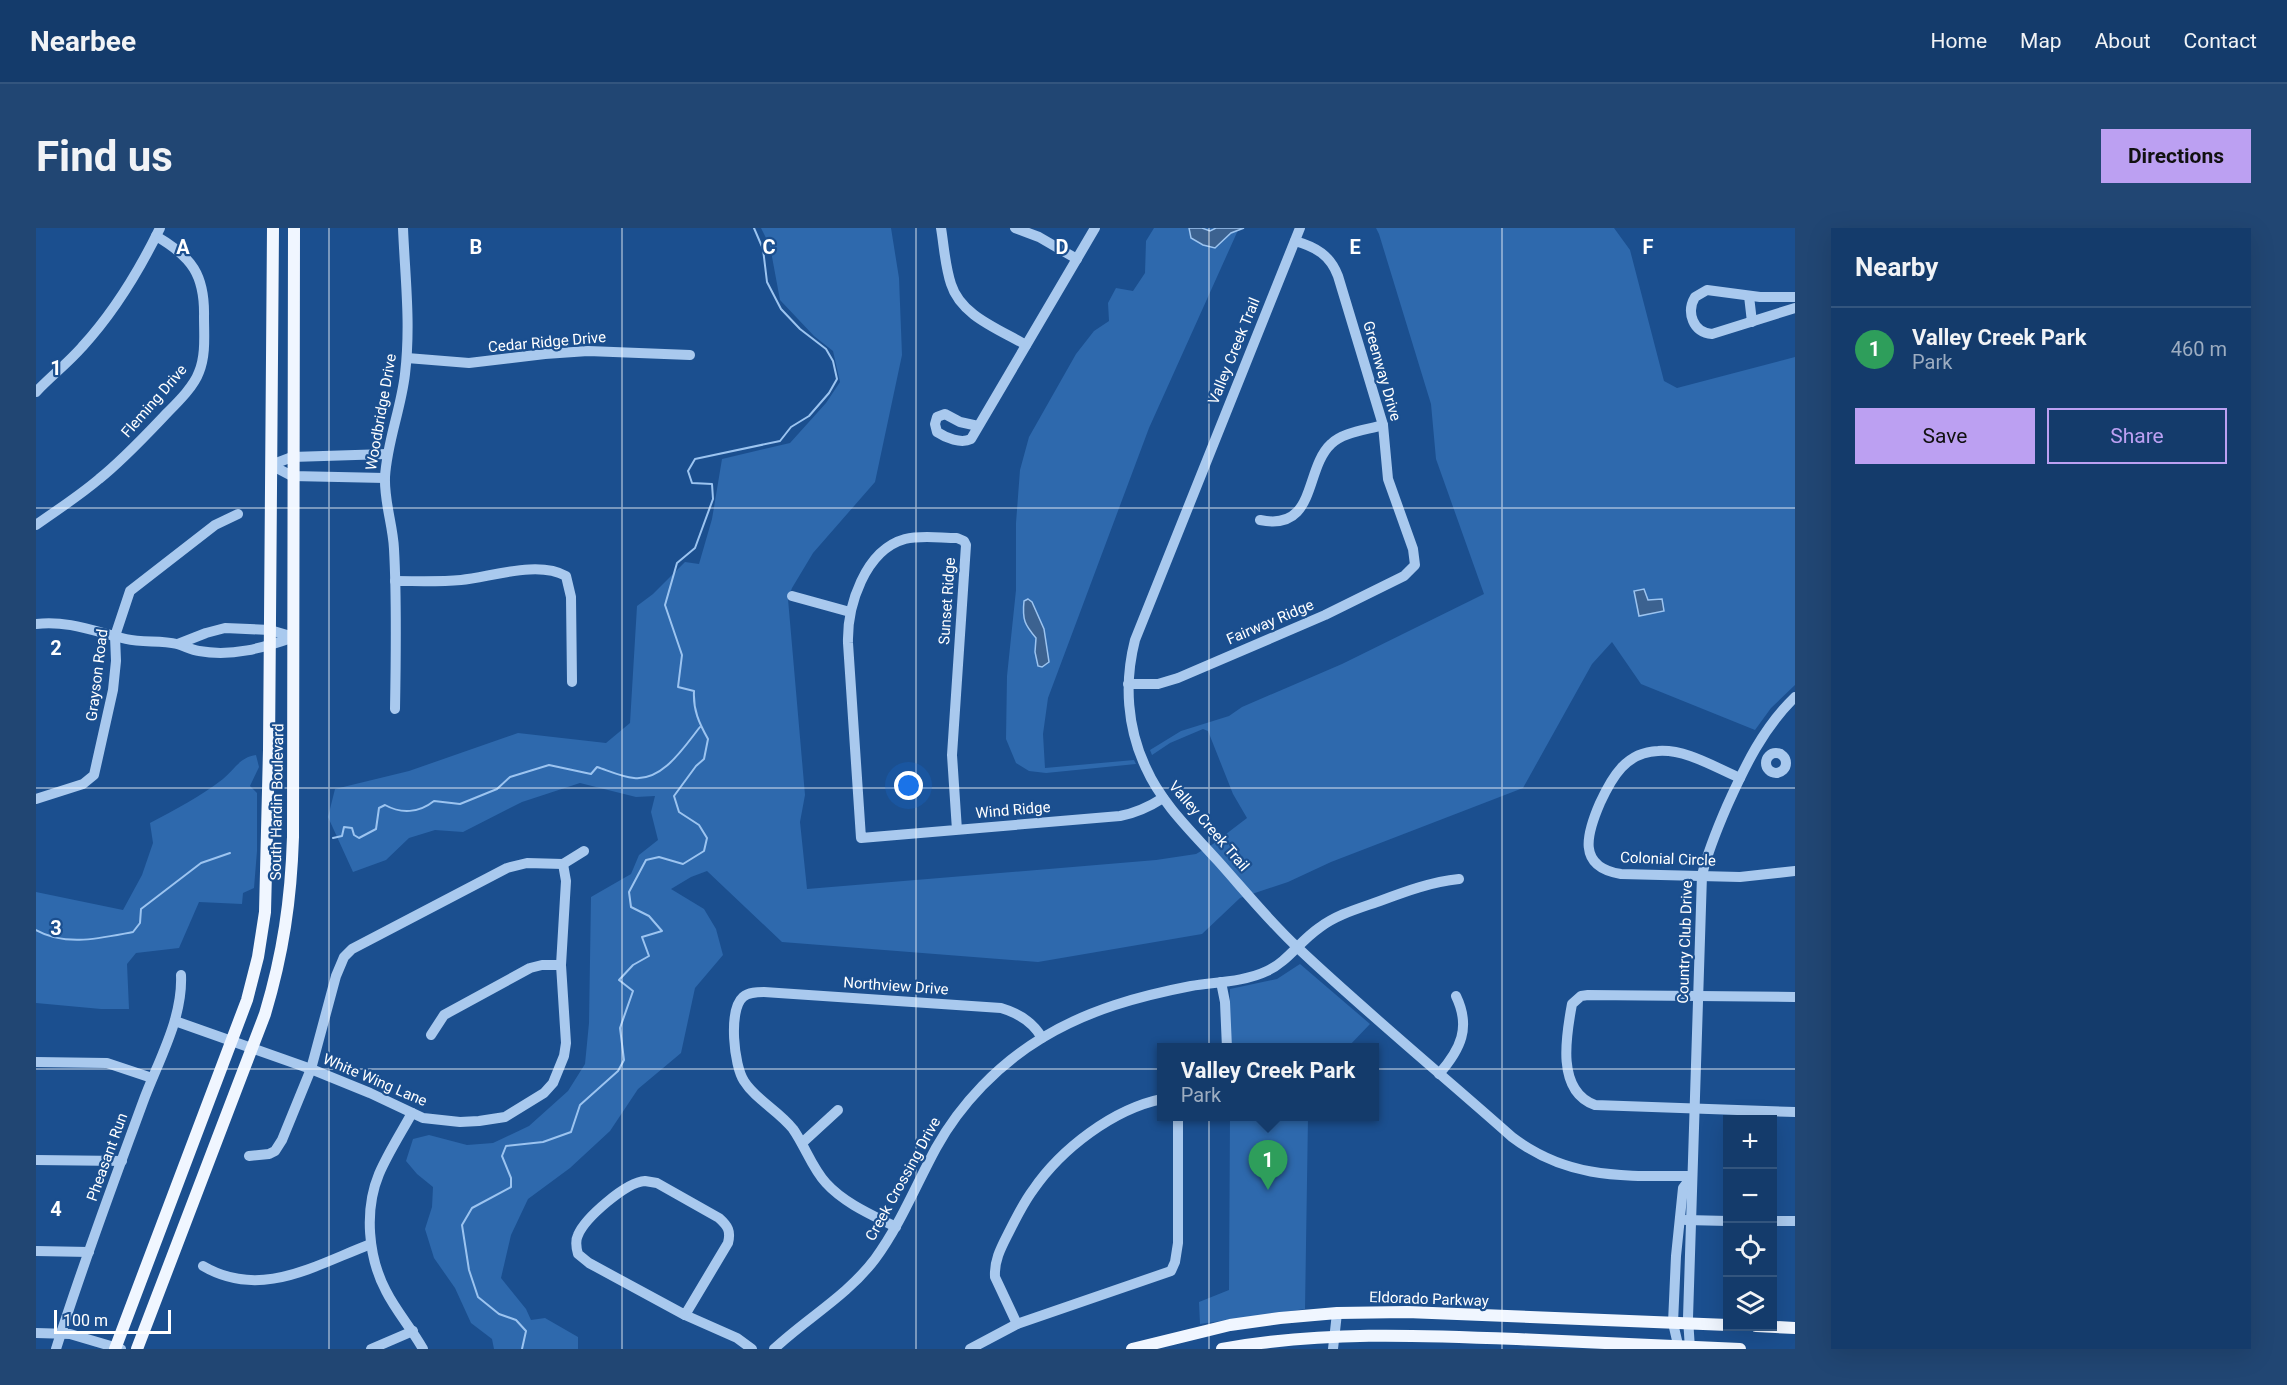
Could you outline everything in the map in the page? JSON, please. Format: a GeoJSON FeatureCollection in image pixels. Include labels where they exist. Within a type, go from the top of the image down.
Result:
{"type":"FeatureCollection","features":[{"type":"Feature","properties":{"kind":"main road","name":"South Hardin Boulevard"},"geometry":{"type":"LineString","coordinates":[[117,1348],[247,1000],[258,957],[265,912],[270,645],[273,228]]}},
{"type":"Feature","properties":{"kind":"main road","name":"South Hardin Boulevard"},"geometry":{"type":"LineString","coordinates":[[137,1349],[252,1048],[277,972],[290,901],[293,837],[294,228]]}},
{"type":"Feature","properties":{"kind":"main road","name":"Eldorado Parkway"},"geometry":{"type":"LineString","coordinates":[[1132,1349],[1195,1332],[1238,1324],[1337,1313],[1407,1312],[1723,1325]]}},
{"type":"Feature","properties":{"kind":"main road"},"geometry":{"type":"LineString","coordinates":[[1777,1327],[1795,1328]]}},
{"type":"Feature","properties":{"kind":"main road"},"geometry":{"type":"LineString","coordinates":[[1222,1349],[1273,1340],[1416,1335],[1740,1349]]}},
{"type":"Feature","properties":{"kind":"street","name":"Woodbridge Drive"},"geometry":{"type":"LineString","coordinates":[[395,709],[394,545],[387,511],[385,478],[387,454],[401,398],[407,358],[408,293],[403,228]]}},
{"type":"Feature","properties":{"kind":"street"},"geometry":{"type":"LineString","coordinates":[[941,228],[950,282],[959,301],[976,316],[1026,345]]}},
{"type":"Feature","properties":{"kind":"street"},"geometry":{"type":"LineString","coordinates":[[1015,228],[1043,239],[1077,259]]}},
{"type":"Feature","properties":{"kind":"street"},"geometry":{"type":"LineString","coordinates":[[978,426],[1095,228]]}},
{"type":"Feature","properties":{"kind":"street","name":"Valley Creek Trail"},"geometry":{"type":"LineString","coordinates":[[1300,228],[1132,650],[1128,684],[1130,713],[1135,738],[1146,770],[1163,798],[1296,947],[1512,1137],[1534,1153],[1559,1164],[1587,1172],[1692,1176]]}},
{"type":"Feature","properties":{"kind":"street"},"geometry":{"type":"LineString","coordinates":[[36,392],[81,349],[108,316],[133,281],[158,232]]}},
{"type":"Feature","properties":{"kind":"street","name":"Fleming Drive"},"geometry":{"type":"LineString","coordinates":[[36,525],[79,495],[137,445],[199,375],[204,340],[202,286],[191,263],[158,232]]}},
{"type":"Feature","properties":{"kind":"street","name":"Greenway Drive"},"geometry":{"type":"LineString","coordinates":[[1295,241],[1319,250],[1330,260],[1336,270],[1383,425],[1388,479],[1413,549],[1415,565]]}},
{"type":"Feature","properties":{"kind":"street"},"geometry":{"type":"LineString","coordinates":[[1795,297],[1749,296],[1712,290],[1703,291],[1693,300],[1691,310],[1696,327],[1701,332],[1716,334],[1795,308]]}},
{"type":"Feature","properties":{"kind":"street"},"geometry":{"type":"LineString","coordinates":[[1749,296],[1752,322]]}},
{"type":"Feature","properties":{"kind":"street","name":"Cedar Ridge Drive"},"geometry":{"type":"LineString","coordinates":[[407,358],[469,363],[588,351],[690,355]]}},
{"type":"Feature","properties":{"kind":"street"},"geometry":{"type":"LineString","coordinates":[[1260,520],[1280,522],[1295,513],[1308,494],[1325,451],[1334,441],[1383,425]]}},
{"type":"Feature","properties":{"kind":"street"},"geometry":{"type":"LineString","coordinates":[[271,465],[292,457],[387,454]]}},
{"type":"Feature","properties":{"kind":"street"},"geometry":{"type":"LineString","coordinates":[[271,465],[292,476],[385,478]]}},
{"type":"Feature","properties":{"kind":"street","name":"Grayson Road"},"geometry":{"type":"LineString","coordinates":[[36,799],[84,784],[94,775],[107,723],[116,661],[115,636],[130,591],[215,525],[238,514]]}},
{"type":"Feature","properties":{"kind":"street","name":"Sunset Ridge"},"geometry":{"type":"LineString","coordinates":[[861,838],[848,643],[850,612],[854,596],[866,572],[893,545],[906,539],[920,537],[957,538],[965,543],[952,754],[957,830]]}},
{"type":"Feature","properties":{"kind":"street","name":"Fairway Ridge"},"geometry":{"type":"LineString","coordinates":[[1128,684],[1158,684],[1178,678],[1325,615],[1408,574],[1415,565]]}},
{"type":"Feature","properties":{"kind":"street"},"geometry":{"type":"LineString","coordinates":[[395,581],[459,580],[518,571],[558,571],[566,576],[571,597],[572,682]]}},
{"type":"Feature","properties":{"kind":"street"},"geometry":{"type":"LineString","coordinates":[[792,596],[850,612]]}},
{"type":"Feature","properties":{"kind":"street"},"geometry":{"type":"LineString","coordinates":[[36,624],[79,625],[132,641],[178,644],[196,651],[222,654],[270,645],[294,637]]}},
{"type":"Feature","properties":{"kind":"street"},"geometry":{"type":"LineString","coordinates":[[178,644],[225,628],[270,630],[294,637]]}},
{"type":"Feature","properties":{"kind":"street","name":"Country Club Drive"},"geometry":{"type":"LineString","coordinates":[[1684,1348],[1688,1324],[1690,1273],[1702,875],[1714,837],[1740,778],[1761,739],[1793,703]]}},
{"type":"Feature","properties":{"kind":"street","name":"Colonial Circle"},"geometry":{"type":"LineString","coordinates":[[1740,778],[1683,754],[1665,751],[1644,753],[1633,758],[1618,770],[1591,824],[1588,837],[1590,852],[1596,862],[1607,871],[1626,875],[1740,877],[1795,871]]}},
{"type":"Feature","properties":{"kind":"street","name":"Wind Ridge"},"geometry":{"type":"LineString","coordinates":[[861,838],[1129,814],[1147,808],[1163,798]]}},
{"type":"Feature","properties":{"kind":"street"},"geometry":{"type":"LineString","coordinates":[[249,1156],[269,1154],[278,1147],[311,1069],[336,975],[344,957],[352,949],[507,868],[527,863],[563,864],[584,851]]}},
{"type":"Feature","properties":{"kind":"street","name":"White Wing Lane"},"geometry":{"type":"LineString","coordinates":[[175,1022],[311,1069],[412,1113],[436,1121],[495,1120],[517,1111],[544,1093],[553,1083],[564,1056],[566,1043],[561,965],[566,881],[563,864]]}},
{"type":"Feature","properties":{"kind":"street","name":"Creek Crossing Drive"},"geometry":{"type":"LineString","coordinates":[[774,1349],[853,1285],[896,1227],[956,1115],[992,1078],[1042,1038],[1078,1019],[1119,1003],[1168,991],[1257,975],[1269,970],[1287,957],[1317,929],[1344,914],[1425,884],[1459,879]]}},
{"type":"Feature","properties":{"kind":"street"},"geometry":{"type":"LineString","coordinates":[[431,1035],[444,1015],[457,1007],[530,968],[542,965],[561,965]]}},
{"type":"Feature","properties":{"kind":"street","name":"Pheasant Run"},"geometry":{"type":"LineString","coordinates":[[56,1349],[152,1078],[175,1022],[181,996],[181,975]]}},
{"type":"Feature","properties":{"kind":"street"},"geometry":{"type":"LineString","coordinates":[[1221,982],[1225,1002],[1227,1043]]}},
{"type":"Feature","properties":{"kind":"street","name":"Northview Drive"},"geometry":{"type":"LineString","coordinates":[[802,1143],[783,1118],[748,1087],[739,1071],[734,1041],[736,1008],[739,1002],[749,994],[764,992],[1001,1008],[1025,1019],[1042,1038]]}},
{"type":"Feature","properties":{"kind":"street"},"geometry":{"type":"LineString","coordinates":[[1439,1074],[1458,1047],[1463,1030],[1464,1012],[1456,996]]}},
{"type":"Feature","properties":{"kind":"street"},"geometry":{"type":"LineString","coordinates":[[1795,997],[1581,996],[1572,1004],[1568,1040],[1569,1080],[1572,1088],[1586,1102],[1606,1107],[1795,1112]]}},
{"type":"Feature","properties":{"kind":"street"},"geometry":{"type":"LineString","coordinates":[[36,1062],[107,1063],[152,1078]]}},
{"type":"Feature","properties":{"kind":"street"},"geometry":{"type":"LineString","coordinates":[[1017,1324],[997,1283],[994,1269],[999,1253],[1025,1201],[1034,1187],[1084,1137],[1127,1109],[1157,1100]]}},
{"type":"Feature","properties":{"kind":"street"},"geometry":{"type":"LineString","coordinates":[[838,1110],[802,1143],[826,1184],[860,1209],[896,1227]]}},
{"type":"Feature","properties":{"kind":"street"},"geometry":{"type":"LineString","coordinates":[[412,1113],[385,1159],[375,1186],[371,1212],[371,1244],[376,1268],[386,1291],[423,1349]]}},
{"type":"Feature","properties":{"kind":"street"},"geometry":{"type":"LineString","coordinates":[[970,1349],[1017,1324],[1171,1271],[1178,1243],[1178,1121]]}},
{"type":"Feature","properties":{"kind":"street"},"geometry":{"type":"LineString","coordinates":[[36,1160],[122,1161]]}},
{"type":"Feature","properties":{"kind":"street","name":"Country Club Drive"},"geometry":{"type":"LineString","coordinates":[[1684,1348],[1673,1323],[1675,1272],[1683,1188],[1692,1176]]}},
{"type":"Feature","properties":{"kind":"street"},"geometry":{"type":"LineString","coordinates":[[685,1315],[728,1243],[729,1230],[726,1224],[718,1218],[657,1183],[637,1182],[615,1195],[583,1227],[576,1242],[578,1254],[589,1263],[685,1315],[737,1338],[752,1349]]}},
{"type":"Feature","properties":{"kind":"street"},"geometry":{"type":"LineString","coordinates":[[1680,1220],[1723,1221]]}},
{"type":"Feature","properties":{"kind":"street"},"geometry":{"type":"LineString","coordinates":[[1777,1221],[1795,1221]]}},
{"type":"Feature","properties":{"kind":"street"},"geometry":{"type":"LineString","coordinates":[[203,1266],[220,1276],[253,1281],[269,1280],[287,1276],[371,1244]]}},
{"type":"Feature","properties":{"kind":"street"},"geometry":{"type":"LineString","coordinates":[[36,1251],[89,1252]]}},
{"type":"Feature","properties":{"kind":"street"},"geometry":{"type":"LineString","coordinates":[[1675,1272],[1690,1273]]}},
{"type":"Feature","properties":{"kind":"street"},"geometry":{"type":"LineString","coordinates":[[1333,1349],[1337,1313]]}},
{"type":"Feature","properties":{"kind":"street"},"geometry":{"type":"LineString","coordinates":[[371,1349],[413,1331]]}},
{"type":"Feature","properties":{"kind":"street"},"geometry":{"type":"LineString","coordinates":[[36,1333],[83,1337],[117,1348]]}},
{"type":"Feature","properties":{"kind":"shaded area"},"geometry":{"type":"Polygon","coordinates":[[[761,228],[891,228],[899,278],[902,355],[875,482],[813,553],[788,599],[805,795],[800,822],[807,889],[1156,860],[1196,854],[1247,818],[1233,794],[1208,731],[1203,729],[1170,743],[1152,755],[1150,750],[1181,731],[1229,716],[1242,707],[1342,664],[1484,594],[1436,459],[1431,404],[1376,228],[1614,228],[1630,250],[1664,381],[1677,388],[1795,357],[1795,685],[1771,708],[1755,730],[1641,684],[1612,642],[1592,664],[1523,788],[1331,862],[1288,882],[1240,898],[1202,934],[1038,962],[782,942],[707,871],[691,877],[671,889],[704,909],[716,929],[723,955],[695,988],[681,1053],[638,1089],[610,1131],[570,1168],[528,1199],[511,1235],[501,1278],[526,1309],[531,1320],[545,1318],[578,1337],[578,1349],[494,1349],[492,1339],[471,1323],[455,1288],[434,1258],[425,1229],[432,1207],[433,1187],[406,1161],[413,1139],[429,1135],[467,1145],[493,1143],[529,1126],[568,1091],[585,1064],[589,1023],[591,897],[631,874],[639,855],[658,840],[651,812],[655,796],[636,797],[580,783],[522,802],[463,832],[435,830],[409,838],[386,860],[353,872],[328,817],[335,789],[409,771],[518,733],[606,743],[630,723],[637,606],[653,594],[685,562],[699,564],[712,519],[722,459],[790,443],[826,403],[840,382],[833,351],[814,336],[780,300],[770,246],[761,228]]]}},
{"type":"Feature","properties":{"kind":"shaded area"},"geometry":{"type":"Polygon","coordinates":[[[1154,228],[1239,228],[1149,428],[1048,698],[1043,734],[1045,768],[1134,760],[1136,764],[1046,773],[1029,771],[1016,763],[1006,739],[1007,676],[1016,590],[1016,523],[1020,470],[1029,437],[1076,354],[1094,331],[1109,321],[1108,303],[1116,288],[1133,291],[1145,273],[1146,241],[1154,228]]]}},
{"type":"Feature","properties":{"kind":"shaded area"},"geometry":{"type":"Polygon","coordinates":[[[1189,228],[1202,228],[1210,231],[1216,228],[1244,228],[1231,233],[1215,248],[1203,245],[1191,238],[1189,228]]]}},
{"type":"Feature","properties":{"kind":"shaded area"},"geometry":{"type":"Polygon","coordinates":[[[1644,589],[1648,600],[1662,599],[1664,611],[1639,616],[1634,591],[1644,589]]]}},
{"type":"Feature","properties":{"kind":"shaded area"},"geometry":{"type":"Polygon","coordinates":[[[1028,599],[1032,602],[1044,629],[1049,662],[1042,667],[1038,666],[1035,652],[1036,638],[1024,618],[1024,601],[1028,599]]]}},
{"type":"Feature","properties":{"kind":"shaded area"},"geometry":{"type":"Polygon","coordinates":[[[256,755],[259,767],[250,786],[257,793],[257,851],[254,888],[243,893],[242,904],[199,902],[179,948],[136,953],[127,964],[129,1009],[101,1009],[36,1003],[36,892],[123,910],[142,875],[153,843],[150,823],[206,791],[223,779],[241,761],[256,755]]]}},
{"type":"Feature","properties":{"kind":"shaded area"},"geometry":{"type":"Polygon","coordinates":[[[1300,964],[1370,1024],[1352,1043],[1230,1043],[1230,989],[1277,979],[1300,964]]]}},
{"type":"Feature","properties":{"kind":"shaded area"},"geometry":{"type":"Polygon","coordinates":[[[1230,1121],[1308,1121],[1305,1309],[1200,1324],[1199,1302],[1229,1290],[1230,1121]]]}},
{"type":"Feature","properties":{"kind":"waterway"},"geometry":{"type":"LineString","coordinates":[[522,1349],[526,1331],[516,1320],[499,1314],[478,1297],[469,1270],[462,1225],[472,1208],[511,1187],[511,1178],[502,1156],[506,1146],[543,1142],[571,1132],[580,1105],[618,1071],[624,1060],[620,1028],[633,991],[619,980],[633,965],[649,956],[642,937],[662,931],[649,916],[631,907],[629,892],[646,860],[659,857],[683,864],[704,851],[707,838],[699,825],[679,812],[674,796],[696,766],[704,759],[708,739],[697,716],[694,691],[678,687],[682,655],[665,605],[677,563],[695,548],[713,499],[712,484],[692,483],[688,471],[695,459],[780,441],[791,427],[809,416],[829,393],[837,379],[833,361],[826,349],[800,329],[781,309],[767,282],[763,249],[754,228]]}},
{"type":"Feature","properties":{"kind":"waterway"},"geometry":{"type":"LineString","coordinates":[[333,838],[342,836],[344,827],[352,828],[354,835],[359,838],[376,829],[379,808],[385,805],[397,810],[410,811],[422,808],[434,801],[460,804],[497,789],[510,777],[549,765],[591,774],[597,767],[634,778],[645,777],[654,774],[672,761],[700,727]]}},
{"type":"Feature","properties":{"kind":"waterway"},"geometry":{"type":"LineString","coordinates":[[36,930],[71,940],[133,932],[140,923],[141,909],[201,863],[230,853]]}},
{"type":"Feature","properties":{"kind":"place","name":"Valley Creek Park"},"geometry":{"type":"Point","coordinates":[1268,1190]}}]}
